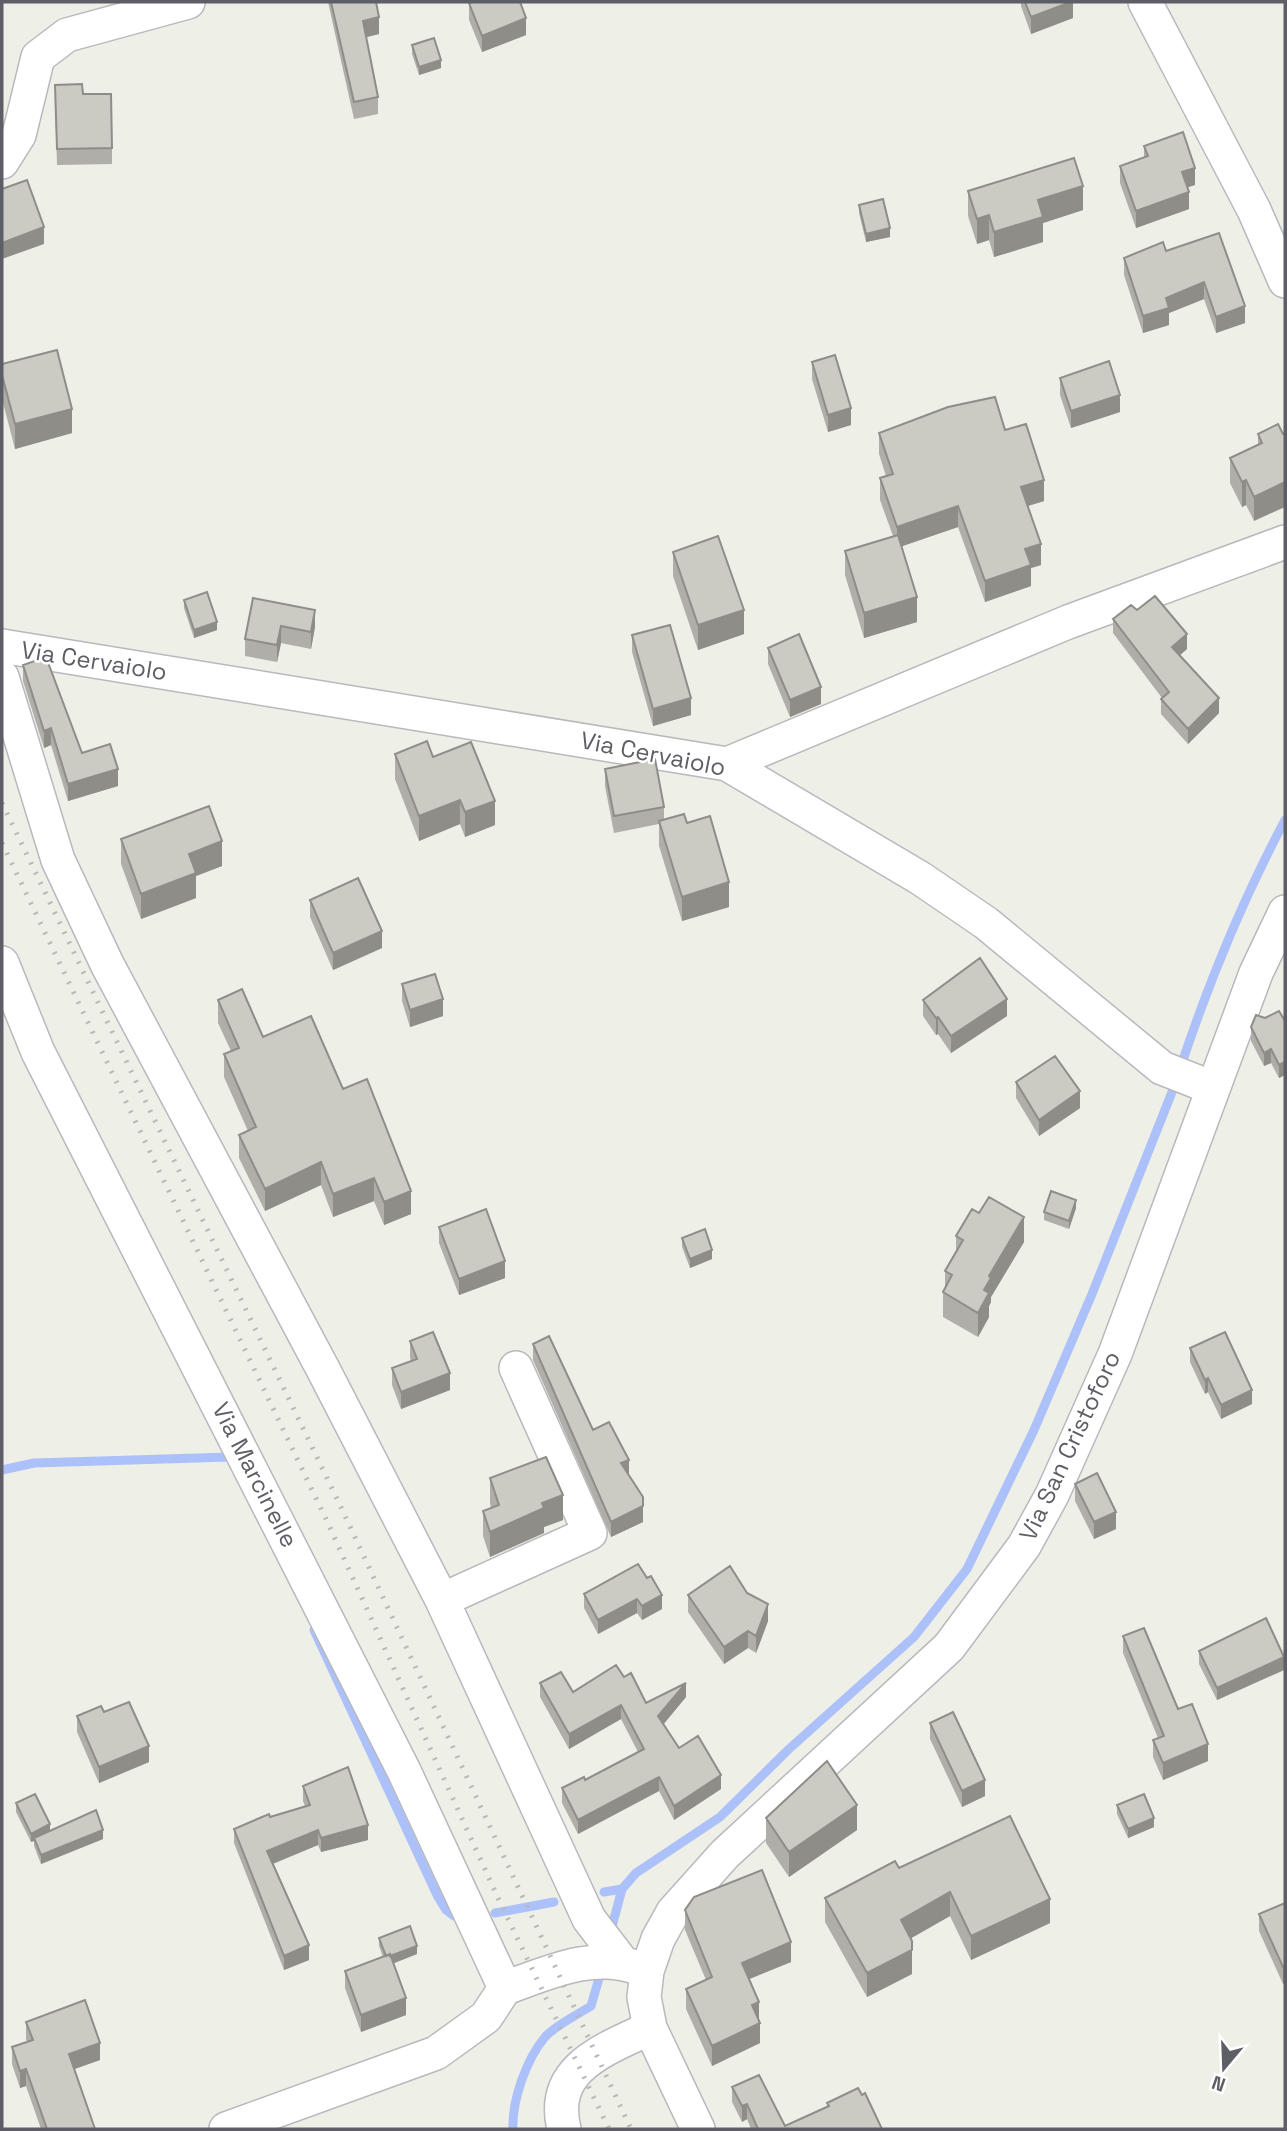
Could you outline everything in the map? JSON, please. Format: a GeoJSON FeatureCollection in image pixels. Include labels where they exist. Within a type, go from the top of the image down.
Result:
{"type":"FeatureCollection","features":[{"type":"Feature","properties":{"kind":"street"},"geometry":{"type":"LineString","coordinates":[[2,162],[19,135],[38,57],[67,35],[188,2]]}},
{"type":"Feature","properties":{"kind":"street"},"geometry":{"type":"LineString","coordinates":[[1145,2],[1254,210],[1285,281]]}},
{"type":"Feature","properties":{"kind":"street"},"geometry":{"type":"LineString","coordinates":[[727,764],[1068,622],[1285,542]]}},
{"type":"Feature","properties":{"kind":"street","name":"Via Cervaiolo"},"geometry":{"type":"LineString","coordinates":[[2,646],[727,764],[920,878],[986,923],[1162,1068],[1206,1085]]}},
{"type":"Feature","properties":{"kind":"street"},"geometry":{"type":"LineString","coordinates":[[2,677],[58,860],[102,952],[442,1600],[589,1919],[635,1967]]}},
{"type":"Feature","properties":{"kind":"street","name":"Via San Cristoforo"},"geometry":{"type":"LineString","coordinates":[[698,2129],[650,2028],[635,1967],[658,1939],[673,1912],[726,1854],[949,1647],[1024,1546],[1052,1495],[1115,1354],[1206,1085],[1285,912]]}},
{"type":"Feature","properties":{"kind":"street","name":"Via Marcinelle"},"geometry":{"type":"LineString","coordinates":[[2,963],[38,1052],[398,1759],[505,1988]]}},
{"type":"Feature","properties":{"kind":"street"},"geometry":{"type":"LineString","coordinates":[[442,1600],[590,1534],[516,1367]]}},
{"type":"Feature","properties":{"kind":"street"},"geometry":{"type":"LineString","coordinates":[[226,2129],[436,2053],[486,2017],[505,1988],[576,1963],[635,1967]]}},
{"type":"Feature","properties":{"kind":"street"},"geometry":{"type":"LineString","coordinates":[[564,2129],[561,2117],[562,2088],[573,2071],[650,2028]]}},
{"type":"Feature","properties":{"kind":"building"},"geometry":{"type":"Polygon","coordinates":[[[331,2],[376,2],[379,17],[363,21],[378,97],[354,102],[331,2]]]}},
{"type":"Feature","properties":{"kind":"building"},"geometry":{"type":"Polygon","coordinates":[[[520,2],[526,18],[482,36],[469,3],[520,2]]]}},
{"type":"Feature","properties":{"kind":"building"},"geometry":{"type":"Polygon","coordinates":[[[1025,2],[1071,2],[1031,17],[1025,2]]]}},
{"type":"Feature","properties":{"kind":"building"},"geometry":{"type":"Polygon","coordinates":[[[434,38],[441,60],[419,67],[412,45],[434,38]]]}},
{"type":"Feature","properties":{"kind":"building"},"geometry":{"type":"Polygon","coordinates":[[[82,84],[83,94],[111,94],[112,148],[57,149],[55,85],[82,84]]]}},
{"type":"Feature","properties":{"kind":"building"},"geometry":{"type":"Polygon","coordinates":[[[1183,132],[1195,168],[1182,172],[1189,192],[1136,211],[1120,166],[1148,156],[1144,146],[1183,132]]]}},
{"type":"Feature","properties":{"kind":"building"},"geometry":{"type":"Polygon","coordinates":[[[1074,158],[1083,186],[1038,200],[1043,217],[994,232],[989,215],[977,219],[968,191],[1074,158]]]}},
{"type":"Feature","properties":{"kind":"building"},"geometry":{"type":"Polygon","coordinates":[[[27,180],[44,227],[2,243],[2,189],[27,180]]]}},
{"type":"Feature","properties":{"kind":"building"},"geometry":{"type":"Polygon","coordinates":[[[883,199],[890,228],[866,234],[859,205],[883,199]]]}},
{"type":"Feature","properties":{"kind":"building"},"geometry":{"type":"Polygon","coordinates":[[[1219,233],[1245,306],[1216,317],[1204,282],[1166,298],[1169,308],[1143,316],[1124,258],[1163,242],[1166,251],[1219,233]]]}},
{"type":"Feature","properties":{"kind":"building"},"geometry":{"type":"Polygon","coordinates":[[[57,350],[72,409],[15,424],[2,375],[2,364],[57,350]]]}},
{"type":"Feature","properties":{"kind":"building"},"geometry":{"type":"Polygon","coordinates":[[[835,355],[851,408],[828,415],[812,362],[835,355]]]}},
{"type":"Feature","properties":{"kind":"building"},"geometry":{"type":"Polygon","coordinates":[[[1109,361],[1120,395],[1071,411],[1060,378],[1109,361]]]}},
{"type":"Feature","properties":{"kind":"building"},"geometry":{"type":"Polygon","coordinates":[[[995,397],[1005,430],[1026,424],[1044,480],[1021,487],[1041,544],[1025,549],[1031,565],[985,581],[958,506],[897,527],[880,478],[893,474],[879,433],[948,407],[995,397]]]}},
{"type":"Feature","properties":{"kind":"building"},"geometry":{"type":"Polygon","coordinates":[[[1278,424],[1283,434],[1285,433],[1285,482],[1254,497],[1246,480],[1242,482],[1230,458],[1262,443],[1258,434],[1278,424]]]}},
{"type":"Feature","properties":{"kind":"building"},"geometry":{"type":"Polygon","coordinates":[[[898,535],[917,597],[864,613],[845,551],[898,535]]]}},
{"type":"Feature","properties":{"kind":"building"},"geometry":{"type":"Polygon","coordinates":[[[718,536],[744,610],[698,625],[673,552],[718,536]]]}},
{"type":"Feature","properties":{"kind":"building"},"geometry":{"type":"Polygon","coordinates":[[[207,592],[217,622],[194,630],[184,600],[207,592]]]}},
{"type":"Feature","properties":{"kind":"building"},"geometry":{"type":"Polygon","coordinates":[[[1155,596],[1187,634],[1172,647],[1219,698],[1188,729],[1161,699],[1169,692],[1113,619],[1131,605],[1137,610],[1155,596]]]}},
{"type":"Feature","properties":{"kind":"building"},"geometry":{"type":"Polygon","coordinates":[[[253,598],[315,610],[311,632],[281,626],[277,645],[245,639],[253,598]]]}},
{"type":"Feature","properties":{"kind":"building"},"geometry":{"type":"Polygon","coordinates":[[[670,625],[691,698],[653,709],[632,635],[670,625]]]}},
{"type":"Feature","properties":{"kind":"building"},"geometry":{"type":"Polygon","coordinates":[[[799,634],[821,687],[790,700],[768,648],[799,634]]]}},
{"type":"Feature","properties":{"kind":"building"},"geometry":{"type":"Polygon","coordinates":[[[46,657],[82,753],[110,744],[118,769],[68,784],[51,728],[44,731],[23,665],[46,657]]]}},
{"type":"Feature","properties":{"kind":"building"},"geometry":{"type":"Polygon","coordinates":[[[427,741],[433,757],[471,742],[495,801],[465,812],[460,800],[419,816],[395,754],[427,741]]]}},
{"type":"Feature","properties":{"kind":"building"},"geometry":{"type":"Polygon","coordinates":[[[655,759],[664,807],[614,816],[605,769],[655,759]]]}},
{"type":"Feature","properties":{"kind":"building"},"geometry":{"type":"Polygon","coordinates":[[[209,806],[222,841],[189,854],[196,873],[141,894],[121,839],[209,806]]]}},
{"type":"Feature","properties":{"kind":"building"},"geometry":{"type":"Polygon","coordinates":[[[684,814],[687,823],[710,816],[729,882],[682,897],[659,821],[684,814]]]}},
{"type":"Feature","properties":{"kind":"building"},"geometry":{"type":"Polygon","coordinates":[[[358,878],[382,931],[333,953],[310,900],[358,878]]]}},
{"type":"Feature","properties":{"kind":"building"},"geometry":{"type":"Polygon","coordinates":[[[980,958],[1007,999],[951,1036],[923,1000],[980,958]]]}},
{"type":"Feature","properties":{"kind":"building"},"geometry":{"type":"Polygon","coordinates":[[[435,974],[443,999],[410,1010],[402,984],[435,974]]]}},
{"type":"Feature","properties":{"kind":"building"},"geometry":{"type":"Polygon","coordinates":[[[242,989],[263,1037],[311,1016],[343,1089],[367,1079],[411,1191],[384,1202],[374,1178],[333,1194],[321,1162],[265,1189],[239,1135],[256,1127],[224,1054],[239,1048],[218,1000],[242,989]]]}},
{"type":"Feature","properties":{"kind":"building"},"geometry":{"type":"Polygon","coordinates":[[[1279,1011],[1285,1021],[1285,1062],[1279,1065],[1271,1049],[1264,1053],[1251,1027],[1256,1015],[1265,1018],[1279,1011]]]}},
{"type":"Feature","properties":{"kind":"building"},"geometry":{"type":"Polygon","coordinates":[[[1055,1056],[1080,1091],[1039,1120],[1016,1082],[1055,1056]]]}},
{"type":"Feature","properties":{"kind":"building"},"geometry":{"type":"Polygon","coordinates":[[[1051,1191],[1076,1200],[1069,1221],[1044,1212],[1051,1191]]]}},
{"type":"Feature","properties":{"kind":"building"},"geometry":{"type":"Polygon","coordinates":[[[989,1197],[1024,1217],[989,1276],[991,1278],[984,1290],[989,1293],[978,1313],[943,1292],[952,1275],[945,1271],[963,1240],[956,1236],[972,1209],[979,1213],[989,1197]]]}},
{"type":"Feature","properties":{"kind":"building"},"geometry":{"type":"Polygon","coordinates":[[[486,1209],[505,1261],[459,1279],[439,1227],[486,1209]]]}},
{"type":"Feature","properties":{"kind":"building"},"geometry":{"type":"Polygon","coordinates":[[[705,1229],[712,1250],[690,1259],[682,1238],[705,1229]]]}},
{"type":"Feature","properties":{"kind":"building"},"geometry":{"type":"Polygon","coordinates":[[[433,1332],[450,1373],[401,1392],[392,1368],[417,1359],[410,1341],[433,1332]]]}},
{"type":"Feature","properties":{"kind":"building"},"geometry":{"type":"Polygon","coordinates":[[[1225,1332],[1252,1390],[1221,1405],[1208,1378],[1205,1380],[1190,1348],[1225,1332]]]}},
{"type":"Feature","properties":{"kind":"building"},"geometry":{"type":"Polygon","coordinates":[[[549,1336],[593,1430],[609,1422],[629,1460],[621,1463],[643,1497],[643,1506],[611,1522],[533,1344],[549,1336]]]}},
{"type":"Feature","properties":{"kind":"building"},"geometry":{"type":"Polygon","coordinates":[[[546,1457],[563,1495],[542,1503],[544,1508],[490,1532],[483,1511],[499,1505],[490,1478],[546,1457]]]}},
{"type":"Feature","properties":{"kind":"building"},"geometry":{"type":"Polygon","coordinates":[[[1097,1473],[1116,1512],[1094,1522],[1075,1484],[1097,1473]]]}},
{"type":"Feature","properties":{"kind":"building"},"geometry":{"type":"Polygon","coordinates":[[[638,1564],[647,1578],[651,1576],[662,1595],[642,1606],[637,1599],[598,1620],[584,1594],[638,1564]]]}},
{"type":"Feature","properties":{"kind":"building"},"geometry":{"type":"Polygon","coordinates":[[[730,1566],[747,1593],[768,1604],[756,1636],[748,1631],[724,1647],[688,1595],[730,1566]]]}},
{"type":"Feature","properties":{"kind":"building"},"geometry":{"type":"Polygon","coordinates":[[[1266,1618],[1284,1657],[1217,1688],[1199,1651],[1266,1618]]]}},
{"type":"Feature","properties":{"kind":"building"},"geometry":{"type":"Polygon","coordinates":[[[1144,1628],[1178,1709],[1192,1704],[1208,1744],[1163,1763],[1153,1740],[1164,1736],[1123,1636],[1144,1628]]]}},
{"type":"Feature","properties":{"kind":"building"},"geometry":{"type":"Polygon","coordinates":[[[616,1665],[624,1677],[631,1673],[646,1703],[686,1683],[658,1716],[679,1748],[698,1736],[721,1775],[674,1806],[659,1777],[578,1820],[562,1788],[584,1777],[585,1780],[644,1749],[621,1705],[569,1734],[540,1683],[561,1672],[573,1692],[616,1665]]]}},
{"type":"Feature","properties":{"kind":"building"},"geometry":{"type":"Polygon","coordinates":[[[129,1702],[149,1746],[99,1767],[77,1716],[101,1706],[104,1712],[129,1702]]]}},
{"type":"Feature","properties":{"kind":"building"},"geometry":{"type":"Polygon","coordinates":[[[953,1712],[985,1780],[962,1791],[930,1723],[953,1712]]]}},
{"type":"Feature","properties":{"kind":"building"},"geometry":{"type":"Polygon","coordinates":[[[827,1761],[857,1805],[789,1852],[766,1818],[827,1761]]]}},
{"type":"Feature","properties":{"kind":"building"},"geometry":{"type":"Polygon","coordinates":[[[348,1767],[368,1825],[321,1838],[318,1830],[267,1851],[309,1945],[284,1956],[234,1829],[269,1814],[270,1817],[310,1805],[303,1786],[348,1767]]]}},
{"type":"Feature","properties":{"kind":"building"},"geometry":{"type":"Polygon","coordinates":[[[35,1794],[50,1824],[31,1834],[16,1803],[35,1794]]]}},
{"type":"Feature","properties":{"kind":"building"},"geometry":{"type":"Polygon","coordinates":[[[1144,1794],[1154,1818],[1128,1829],[1117,1805],[1144,1794]]]}},
{"type":"Feature","properties":{"kind":"building"},"geometry":{"type":"Polygon","coordinates":[[[96,1810],[103,1830],[41,1855],[34,1838],[96,1810]]]}},
{"type":"Feature","properties":{"kind":"building"},"geometry":{"type":"Polygon","coordinates":[[[1010,1816],[1050,1899],[971,1936],[950,1892],[901,1920],[912,1941],[912,1950],[867,1973],[825,1898],[895,1861],[899,1868],[1010,1816]]]}},
{"type":"Feature","properties":{"kind":"building"},"geometry":{"type":"Polygon","coordinates":[[[762,1870],[791,1942],[742,1963],[759,2002],[752,2005],[760,2023],[712,2046],[686,1989],[712,1977],[685,1910],[694,1897],[762,1870]]]}},
{"type":"Feature","properties":{"kind":"building"},"geometry":{"type":"Polygon","coordinates":[[[1285,1903],[1285,1966],[1283,1967],[1259,1914],[1285,1903]]]}},
{"type":"Feature","properties":{"kind":"building"},"geometry":{"type":"Polygon","coordinates":[[[410,1926],[417,1946],[386,1956],[379,1938],[410,1926]]]}},
{"type":"Feature","properties":{"kind":"building"},"geometry":{"type":"Polygon","coordinates":[[[390,1954],[406,1998],[361,2015],[345,1971],[390,1954]]]}},
{"type":"Feature","properties":{"kind":"building"},"geometry":{"type":"Polygon","coordinates":[[[85,2000],[100,2043],[69,2054],[95,2129],[47,2129],[26,2069],[20,2071],[12,2047],[33,2040],[26,2022],[85,2000]]]}},
{"type":"Feature","properties":{"kind":"building"},"geometry":{"type":"Polygon","coordinates":[[[759,2075],[785,2126],[829,2106],[827,2103],[858,2088],[862,2095],[865,2093],[882,2129],[758,2129],[747,2104],[742,2106],[732,2087],[759,2075]]]}},
{"type":"Feature","properties":{"kind":"waterway"},"geometry":{"type":"LineString","coordinates":[[1180,1069],[1227,942],[1285,820]]}},
{"type":"Feature","properties":{"kind":"waterway"},"geometry":{"type":"LineString","coordinates":[[610,1934],[622,1889],[636,1873],[720,1817],[789,1749],[914,1637],[967,1569],[1034,1430],[1092,1294],[1176,1082]]}},
{"type":"Feature","properties":{"kind":"waterway"},"geometry":{"type":"LineString","coordinates":[[2,1470],[34,1463],[230,1457],[234,1463]]}},
{"type":"Feature","properties":{"kind":"waterway"},"geometry":{"type":"LineString","coordinates":[[314,1630],[438,1897],[446,1910],[454,1916]]}},
{"type":"Feature","properties":{"kind":"waterway"},"geometry":{"type":"LineString","coordinates":[[604,1892],[622,1889]]}},
{"type":"Feature","properties":{"kind":"waterway"},"geometry":{"type":"LineString","coordinates":[[495,1913],[554,1902]]}},
{"type":"Feature","properties":{"kind":"waterway"},"geometry":{"type":"LineString","coordinates":[[513,2129],[518,2093],[538,2046],[561,2024],[591,2006],[602,1968]]}},
{"type":"Feature","properties":{"kind":"railway"},"geometry":{"type":"LineString","coordinates":[[2,803],[338,1501],[631,2129]]}},
{"type":"Feature","properties":{"kind":"railway"},"geometry":{"type":"LineString","coordinates":[[2,843],[326,1519],[498,1898],[609,2129]]}}]}
